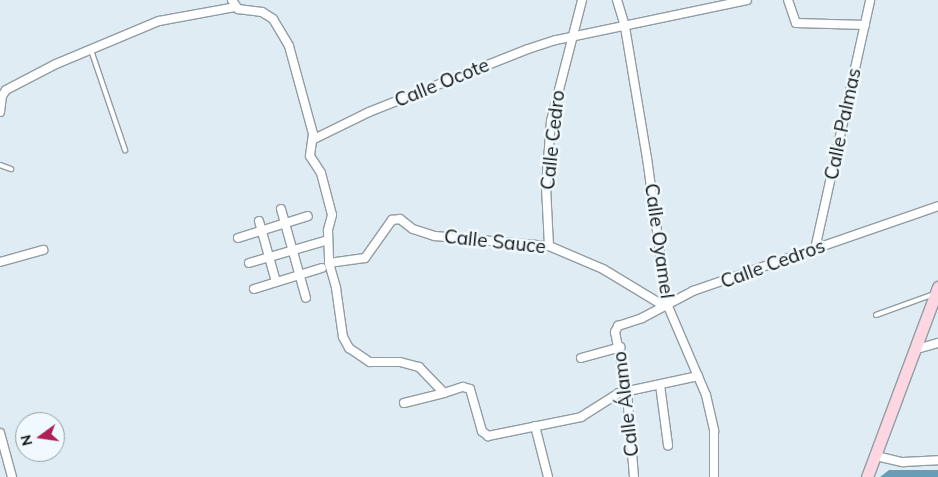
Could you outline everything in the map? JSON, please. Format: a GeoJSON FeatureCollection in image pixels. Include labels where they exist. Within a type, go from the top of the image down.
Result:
{"type":"FeatureCollection","features":[{"type":"Feature","properties":{"kind":"main road"},"geometry":{"type":"LineString","coordinates":[[867,477],[917,349],[937,290]]}},
{"type":"Feature","properties":{"kind":"street","name":"Calle Cedro"},"geometry":{"type":"LineString","coordinates":[[549,246],[546,187],[551,121],[556,90],[574,36],[582,0]]}},
{"type":"Feature","properties":{"kind":"street","name":"Calle Oyamel"},"geometry":{"type":"LineString","coordinates":[[617,0],[625,26],[665,305],[698,376],[714,431],[714,477]]}},
{"type":"Feature","properties":{"kind":"street","name":"Calle Ocote"},"geometry":{"type":"LineString","coordinates":[[314,139],[368,112],[469,71],[574,36],[625,26],[710,3],[747,0]]}},
{"type":"Feature","properties":{"kind":"street"},"geometry":{"type":"LineString","coordinates":[[788,0],[796,24],[865,25]]}},
{"type":"Feature","properties":{"kind":"street","name":"Calle Palmas"},"geometry":{"type":"LineString","coordinates":[[815,249],[870,0]]}},
{"type":"Feature","properties":{"kind":"street"},"geometry":{"type":"LineString","coordinates":[[0,112],[2,96],[6,90],[91,49],[159,21],[234,3],[262,12],[281,30],[291,54],[314,139],[310,156],[324,183],[332,214],[326,266],[336,288],[343,338],[349,348],[370,362],[408,363],[419,367],[444,393]]}},
{"type":"Feature","properties":{"kind":"street","name":"Calle Cedros"},"geometry":{"type":"LineString","coordinates":[[615,332],[621,324],[642,318],[693,291],[938,206]]}},
{"type":"Feature","properties":{"kind":"street"},"geometry":{"type":"LineString","coordinates":[[281,209],[306,298]]}},
{"type":"Feature","properties":{"kind":"street"},"geometry":{"type":"LineString","coordinates":[[238,238],[308,216]]}},
{"type":"Feature","properties":{"kind":"street","name":"Calle Sauce"},"geometry":{"type":"LineString","coordinates":[[326,266],[365,258],[392,220],[400,219],[422,234],[549,246],[603,269],[665,305]]}},
{"type":"Feature","properties":{"kind":"street"},"geometry":{"type":"LineString","coordinates":[[259,221],[276,282]]}},
{"type":"Feature","properties":{"kind":"street"},"geometry":{"type":"LineString","coordinates":[[249,263],[328,240]]}},
{"type":"Feature","properties":{"kind":"street"},"geometry":{"type":"LineString","coordinates":[[0,262],[43,250]]}},
{"type":"Feature","properties":{"kind":"street"},"geometry":{"type":"LineString","coordinates":[[254,289],[326,266]]}},
{"type":"Feature","properties":{"kind":"street","name":"Calle Álamo"},"geometry":{"type":"LineString","coordinates":[[615,332],[621,348],[627,390],[634,477]]}},
{"type":"Feature","properties":{"kind":"street"},"geometry":{"type":"LineString","coordinates":[[917,349],[938,343]]}},
{"type":"Feature","properties":{"kind":"street"},"geometry":{"type":"LineString","coordinates":[[581,358],[621,348]]}},
{"type":"Feature","properties":{"kind":"street"},"geometry":{"type":"LineString","coordinates":[[404,403],[463,387],[470,389],[485,434],[492,436],[587,416],[627,390],[698,376]]}},
{"type":"Feature","properties":{"kind":"street"},"geometry":{"type":"LineString","coordinates":[[660,385],[668,446]]}},
{"type":"Feature","properties":{"kind":"street"},"geometry":{"type":"LineString","coordinates":[[535,426],[548,477]]}},
{"type":"Feature","properties":{"kind":"street"},"geometry":{"type":"LineString","coordinates":[[0,432],[12,477]]}},
{"type":"Feature","properties":{"kind":"street"},"geometry":{"type":"LineString","coordinates":[[876,456],[903,462],[938,460]]}},
{"type":"Feature","properties":{"kind":"lane"},"geometry":{"type":"LineString","coordinates":[[91,49],[125,150]]}},
{"type":"Feature","properties":{"kind":"lane"},"geometry":{"type":"LineString","coordinates":[[0,165],[11,169]]}},
{"type":"Feature","properties":{"kind":"lane"},"geometry":{"type":"LineString","coordinates":[[876,315],[937,290]]}},
{"type":"Feature","properties":{"kind":"water"},"geometry":{"type":"Polygon","coordinates":[[[889,470],[938,470],[938,477],[880,477],[889,470]]]}}]}
